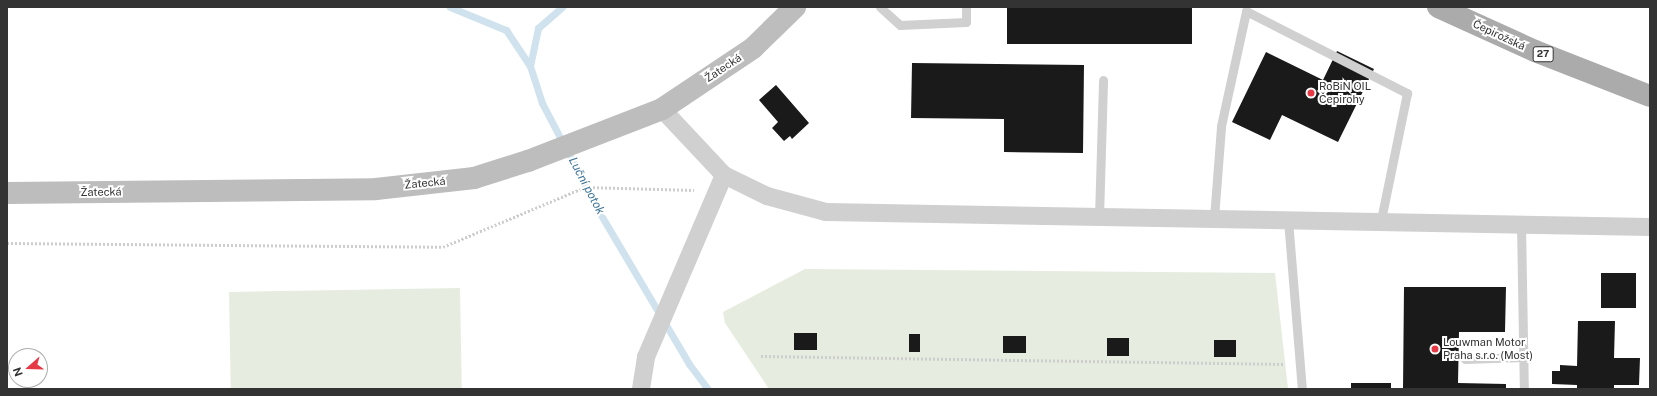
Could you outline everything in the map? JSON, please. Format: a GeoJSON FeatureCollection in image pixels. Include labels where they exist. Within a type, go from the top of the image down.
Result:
{"type":"FeatureCollection","features":[{"type":"Feature","properties":{"kind":"main road","name":"Čepirožská"},"geometry":{"type":"LineString","coordinates":[[1438,7],[1534,51],[1650,96]]}},
{"type":"Feature","properties":{"kind":"street","name":"Žatecká"},"geometry":{"type":"LineString","coordinates":[[7,193],[376,189],[474,178],[551,153],[662,109],[753,48],[795,7]]}},
{"type":"Feature","properties":{"kind":"street"},"geometry":{"type":"LineString","coordinates":[[662,109],[724,175],[767,196],[826,212],[1288,220],[1381,220],[1650,227]]}},
{"type":"Feature","properties":{"kind":"street"},"geometry":{"type":"LineString","coordinates":[[641,389],[646,357],[724,175]]}},
{"type":"Feature","properties":{"kind":"lane"},"geometry":{"type":"LineString","coordinates":[[883,8],[900,25],[966,22],[966,7]]}},
{"type":"Feature","properties":{"kind":"lane"},"geometry":{"type":"LineString","coordinates":[[1214,218],[1221,126],[1246,11],[1406,93],[1381,220]]}},
{"type":"Feature","properties":{"kind":"lane"},"geometry":{"type":"LineString","coordinates":[[1099,217],[1103,80]]}},
{"type":"Feature","properties":{"kind":"lane"},"geometry":{"type":"LineString","coordinates":[[1288,220],[1302,389]]}},
{"type":"Feature","properties":{"kind":"lane"},"geometry":{"type":"LineString","coordinates":[[1521,224],[1524,389]]}},
{"type":"Feature","properties":{"kind":"lane"},"geometry":{"type":"LineString","coordinates":[[1465,359],[1524,357]]}},
{"type":"Feature","properties":{"kind":"path"},"geometry":{"type":"LineString","coordinates":[[7,243],[443,247],[585,187],[682,188],[715,194]]}},
{"type":"Feature","properties":{"kind":"path"},"geometry":{"type":"LineString","coordinates":[[761,356],[1300,364]]}},
{"type":"Feature","properties":{"kind":"shaded area"},"geometry":{"type":"Polygon","coordinates":[[[805,269],[1275,273],[1288,389],[769,389],[725,323],[723,312],[805,269]]]}},
{"type":"Feature","properties":{"kind":"shaded area"},"geometry":{"type":"Polygon","coordinates":[[[460,288],[462,389],[231,389],[229,292],[460,288]]]}},
{"type":"Feature","properties":{"kind":"building"},"geometry":{"type":"Polygon","coordinates":[[[1007,7],[1192,7],[1192,44],[1007,44],[1007,7]]]}},
{"type":"Feature","properties":{"kind":"building"},"geometry":{"type":"Polygon","coordinates":[[[1337,51],[1374,69],[1338,142],[1282,115],[1270,140],[1232,122],[1266,52],[1323,80],[1337,51]]]}},
{"type":"Feature","properties":{"kind":"building"},"geometry":{"type":"Polygon","coordinates":[[[912,63],[1084,65],[1083,153],[1004,152],[1004,119],[911,118],[912,63]]]}},
{"type":"Feature","properties":{"kind":"building"},"geometry":{"type":"Polygon","coordinates":[[[776,85],[809,123],[792,139],[790,136],[784,141],[772,128],[778,122],[759,100],[776,85]]]}},
{"type":"Feature","properties":{"kind":"building"},"geometry":{"type":"Polygon","coordinates":[[[1601,273],[1636,273],[1636,308],[1601,308],[1601,273]]]}},
{"type":"Feature","properties":{"kind":"building"},"geometry":{"type":"Polygon","coordinates":[[[1404,287],[1506,287],[1505,332],[1459,332],[1458,383],[1506,384],[1506,389],[1403,389],[1404,287]]]}},
{"type":"Feature","properties":{"kind":"building"},"geometry":{"type":"Polygon","coordinates":[[[1578,321],[1615,321],[1614,358],[1640,358],[1639,385],[1614,385],[1614,389],[1577,389],[1577,385],[1552,384],[1552,371],[1560,371],[1560,365],[1577,366],[1578,321]]]}},
{"type":"Feature","properties":{"kind":"building"},"geometry":{"type":"Polygon","coordinates":[[[794,333],[817,333],[817,350],[794,350],[794,333]]]}},
{"type":"Feature","properties":{"kind":"building"},"geometry":{"type":"Polygon","coordinates":[[[909,334],[920,334],[920,352],[909,352],[909,334]]]}},
{"type":"Feature","properties":{"kind":"building"},"geometry":{"type":"Polygon","coordinates":[[[1003,336],[1026,336],[1026,353],[1003,353],[1003,336]]]}},
{"type":"Feature","properties":{"kind":"building"},"geometry":{"type":"Polygon","coordinates":[[[1107,338],[1129,338],[1129,356],[1107,356],[1107,338]]]}},
{"type":"Feature","properties":{"kind":"building"},"geometry":{"type":"Polygon","coordinates":[[[1214,340],[1236,340],[1236,357],[1214,357],[1214,340]]]}},
{"type":"Feature","properties":{"kind":"building"},"geometry":{"type":"Polygon","coordinates":[[[1351,383],[1391,383],[1391,389],[1351,389],[1351,383]]]}},
{"type":"Feature","properties":{"kind":"waterway","name":"Luční potok"},"geometry":{"type":"LineString","coordinates":[[450,7],[506,30],[530,66],[542,103],[598,210],[689,364],[708,389]]}},
{"type":"Feature","properties":{"kind":"waterway"},"geometry":{"type":"LineString","coordinates":[[530,66],[538,28],[562,7]]}},
{"type":"Feature","properties":{"kind":"place","name":"RoBiN OIL Čepirohy"},"geometry":{"type":"Point","coordinates":[1311,93]}},
{"type":"Feature","properties":{"kind":"place","name":"Louwman Motor Praha s.r.o. (Most)"},"geometry":{"type":"Point","coordinates":[1435,349]}}]}
